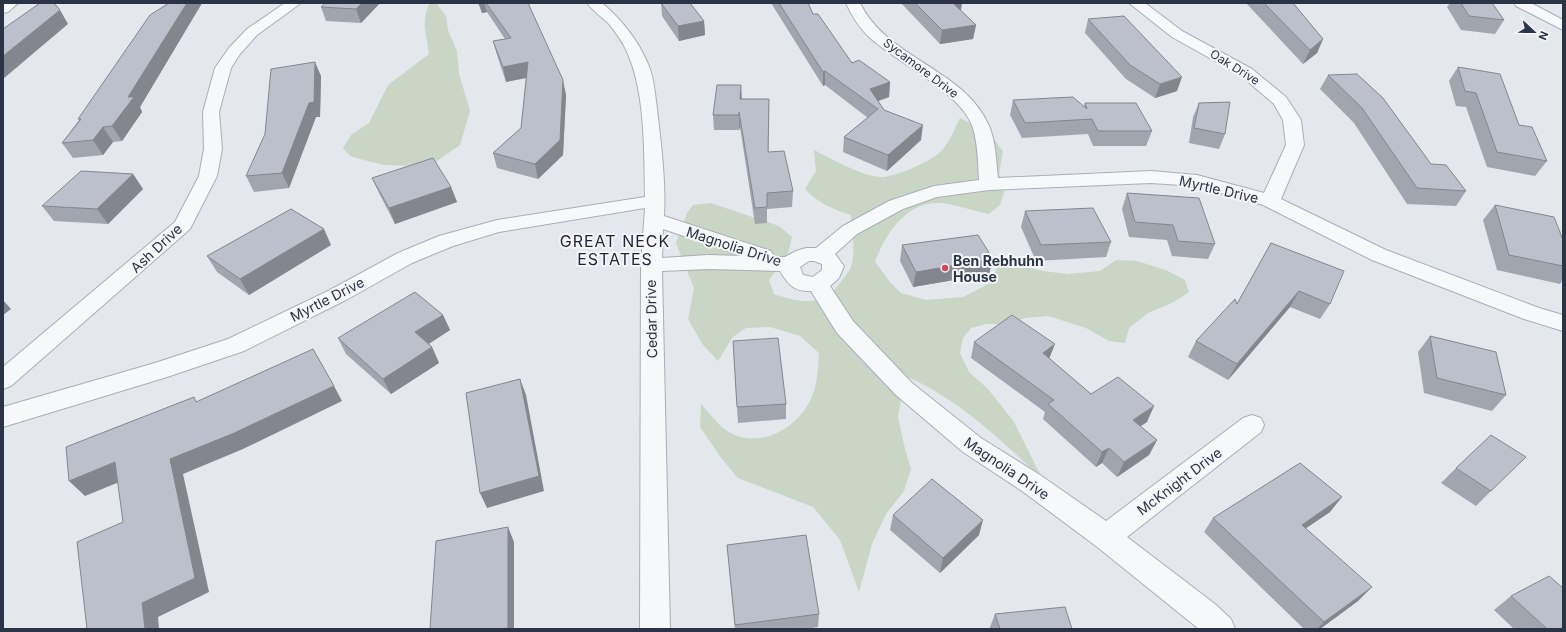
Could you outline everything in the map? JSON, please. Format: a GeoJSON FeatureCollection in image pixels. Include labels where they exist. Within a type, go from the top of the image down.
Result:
{"type":"FeatureCollection","features":[{"type":"Feature","properties":{"kind":"street"},"geometry":{"type":"LineString","coordinates":[[3,9],[11,3]]}},
{"type":"Feature","properties":{"kind":"street","name":"Ash Drive"},"geometry":{"type":"LineString","coordinates":[[3,380],[183,225],[208,176],[213,149],[211,112],[223,68],[234,51],[252,32],[294,3]]}},
{"type":"Feature","properties":{"kind":"street","name":"Cedar Drive"},"geometry":{"type":"LineString","coordinates":[[594,3],[614,21],[630,43],[641,65],[646,87],[652,139],[655,211],[651,266],[654,629]]}},
{"type":"Feature","properties":{"kind":"street","name":"Sycamore Drive"},"geometry":{"type":"LineString","coordinates":[[853,3],[855,12],[867,27],[902,55],[951,89],[969,107],[982,129],[989,184]]}},
{"type":"Feature","properties":{"kind":"street","name":"Oak Drive"},"geometry":{"type":"LineString","coordinates":[[1136,3],[1177,34],[1246,72],[1280,101],[1292,120],[1295,145],[1270,201]]}},
{"type":"Feature","properties":{"kind":"street"},"geometry":{"type":"LineString","coordinates":[[1521,3],[1563,26]]}},
{"type":"Feature","properties":{"kind":"street","name":"Myrtle Drive"},"geometry":{"type":"LineString","coordinates":[[821,255],[850,230],[896,205],[934,192],[989,184],[1151,177],[1169,178],[1197,181],[1270,201],[1379,254],[1532,314],[1563,323]]}},
{"type":"Feature","properties":{"kind":"street","name":"Magnolia Drive"},"geometry":{"type":"LineString","coordinates":[[655,211],[790,264]]}},
{"type":"Feature","properties":{"kind":"street","name":"Myrtle Drive"},"geometry":{"type":"LineString","coordinates":[[3,417],[115,382],[159,371],[236,345],[338,295],[405,258],[446,242],[497,226],[655,211]]}},
{"type":"Feature","properties":{"kind":"street"},"geometry":{"type":"LineString","coordinates":[[821,255],[833,264],[834,270],[831,276],[818,284],[802,282],[795,279],[789,269],[790,264],[799,256],[821,255]]}},
{"type":"Feature","properties":{"kind":"street"},"geometry":{"type":"LineString","coordinates":[[651,266],[715,262],[790,264]]}},
{"type":"Feature","properties":{"kind":"street","name":"Magnolia Drive"},"geometry":{"type":"LineString","coordinates":[[818,284],[845,327],[904,389],[972,445],[1031,483],[1106,537],[1205,614],[1220,629]]}},
{"type":"Feature","properties":{"kind":"street","name":"McKnight Drive"},"geometry":{"type":"LineString","coordinates":[[1106,537],[1252,425]]}},
{"type":"Feature","properties":{"kind":"green space"},"geometry":{"type":"Polygon","coordinates":[[[430,3],[436,3],[446,16],[448,30],[457,51],[459,74],[470,111],[460,145],[437,161],[413,166],[385,165],[350,156],[343,148],[351,135],[369,123],[388,85],[429,54],[425,28],[425,16],[430,3]]]}},
{"type":"Feature","properties":{"kind":"green space"},"geometry":{"type":"Polygon","coordinates":[[[960,118],[989,133],[1003,151],[999,174],[1004,192],[1000,205],[989,214],[944,203],[926,204],[906,214],[890,232],[875,262],[890,282],[901,293],[926,300],[963,297],[992,282],[1001,255],[1021,266],[1043,271],[1068,274],[1100,271],[1116,260],[1137,261],[1166,270],[1185,280],[1189,292],[1174,302],[1148,313],[1129,328],[1125,343],[1109,341],[1086,328],[1048,316],[1025,318],[1008,324],[986,324],[971,328],[963,338],[960,353],[969,372],[988,389],[1014,422],[1042,478],[978,421],[961,408],[924,385],[905,376],[898,417],[911,469],[904,491],[886,514],[872,544],[859,592],[840,540],[813,507],[738,478],[722,459],[700,427],[701,404],[727,431],[741,437],[754,438],[768,436],[781,431],[793,423],[803,412],[810,400],[816,383],[819,353],[800,336],[770,327],[746,328],[733,337],[718,361],[703,345],[688,319],[694,288],[676,243],[687,213],[693,205],[711,203],[779,226],[792,237],[788,254],[769,280],[774,294],[793,300],[811,301],[820,299],[835,289],[849,271],[853,254],[853,241],[851,215],[826,205],[805,189],[816,171],[814,150],[857,171],[876,176],[889,176],[921,164],[939,153],[948,141],[960,118]]]}},
{"type":"Feature","properties":{"kind":"building"},"geometry":{"type":"Polygon","coordinates":[[[40,3],[54,3],[60,10],[3,56],[3,29],[40,3]]]}},
{"type":"Feature","properties":{"kind":"building"},"geometry":{"type":"Polygon","coordinates":[[[169,3],[187,3],[128,97],[134,97],[112,126],[103,127],[93,140],[62,143],[81,119],[78,119],[150,15],[169,3]]]}},
{"type":"Feature","properties":{"kind":"building"},"geometry":{"type":"Polygon","coordinates":[[[325,3],[362,3],[356,9],[321,7],[325,3]]]}},
{"type":"Feature","properties":{"kind":"building"},"geometry":{"type":"Polygon","coordinates":[[[486,3],[528,3],[563,80],[560,140],[535,164],[493,153],[521,128],[528,62],[503,67],[493,41],[511,38],[486,3]]]}},
{"type":"Feature","properties":{"kind":"building"},"geometry":{"type":"Polygon","coordinates":[[[661,3],[690,3],[704,21],[678,26],[661,3]]]}},
{"type":"Feature","properties":{"kind":"building"},"geometry":{"type":"Polygon","coordinates":[[[779,3],[808,3],[813,14],[818,14],[852,63],[859,60],[890,82],[870,89],[884,110],[923,125],[888,155],[844,137],[878,109],[825,71],[823,72],[779,3]]]}},
{"type":"Feature","properties":{"kind":"building"},"geometry":{"type":"Polygon","coordinates":[[[915,3],[953,3],[976,25],[942,30],[915,3]]]}},
{"type":"Feature","properties":{"kind":"building"},"geometry":{"type":"Polygon","coordinates":[[[1264,3],[1293,3],[1323,39],[1310,50],[1264,3]]]}},
{"type":"Feature","properties":{"kind":"building"},"geometry":{"type":"Polygon","coordinates":[[[1461,3],[1492,3],[1504,20],[1469,16],[1461,3]]]}},
{"type":"Feature","properties":{"kind":"building"},"geometry":{"type":"Polygon","coordinates":[[[1124,16],[1182,77],[1160,84],[1130,65],[1088,19],[1124,16]]]}},
{"type":"Feature","properties":{"kind":"building"},"geometry":{"type":"Polygon","coordinates":[[[315,62],[314,102],[309,103],[282,173],[246,176],[265,134],[271,69],[315,62]]]}},
{"type":"Feature","properties":{"kind":"building"},"geometry":{"type":"Polygon","coordinates":[[[1458,67],[1500,74],[1519,125],[1532,127],[1547,161],[1497,152],[1476,93],[1465,91],[1458,67]]]}},
{"type":"Feature","properties":{"kind":"building"},"geometry":{"type":"Polygon","coordinates":[[[1357,74],[1383,98],[1431,164],[1446,165],[1466,191],[1417,188],[1362,108],[1328,75],[1357,74]]]}},
{"type":"Feature","properties":{"kind":"building"},"geometry":{"type":"Polygon","coordinates":[[[717,85],[741,85],[740,99],[769,99],[768,152],[784,151],[793,191],[767,193],[767,207],[755,208],[739,112],[739,115],[713,115],[717,85]]]}},
{"type":"Feature","properties":{"kind":"building"},"geometry":{"type":"Polygon","coordinates":[[[1073,97],[1087,109],[1085,103],[1136,103],[1152,131],[1098,131],[1092,119],[1025,123],[1013,100],[1073,97]]]}},
{"type":"Feature","properties":{"kind":"building"},"geometry":{"type":"Polygon","coordinates":[[[1230,102],[1225,134],[1194,128],[1199,103],[1230,102]]]}},
{"type":"Feature","properties":{"kind":"building"},"geometry":{"type":"Polygon","coordinates":[[[433,158],[451,187],[389,208],[372,178],[433,158]]]}},
{"type":"Feature","properties":{"kind":"building"},"geometry":{"type":"Polygon","coordinates":[[[81,171],[133,174],[97,209],[42,206],[81,171]]]}},
{"type":"Feature","properties":{"kind":"building"},"geometry":{"type":"Polygon","coordinates":[[[1127,193],[1199,198],[1215,244],[1178,241],[1173,225],[1135,222],[1127,193]]]}},
{"type":"Feature","properties":{"kind":"building"},"geometry":{"type":"Polygon","coordinates":[[[1495,205],[1554,217],[1563,240],[1563,266],[1509,255],[1495,205]]]}},
{"type":"Feature","properties":{"kind":"building"},"geometry":{"type":"Polygon","coordinates":[[[1093,208],[1111,242],[1041,245],[1025,211],[1093,208]]]}},
{"type":"Feature","properties":{"kind":"building"},"geometry":{"type":"Polygon","coordinates":[[[291,209],[324,229],[240,279],[207,256],[291,209]]]}},
{"type":"Feature","properties":{"kind":"building"},"geometry":{"type":"Polygon","coordinates":[[[978,235],[993,259],[916,272],[902,245],[978,235]]]}},
{"type":"Feature","properties":{"kind":"building"},"geometry":{"type":"Polygon","coordinates":[[[1271,243],[1344,271],[1330,304],[1299,291],[1237,364],[1196,341],[1235,299],[1237,304],[1271,243]]]}},
{"type":"Feature","properties":{"kind":"building"},"geometry":{"type":"Polygon","coordinates":[[[415,292],[443,315],[415,332],[432,347],[383,379],[338,338],[415,292]]]}},
{"type":"Feature","properties":{"kind":"building"},"geometry":{"type":"Polygon","coordinates":[[[1012,315],[1055,344],[1043,353],[1091,394],[1118,377],[1154,406],[1133,420],[1157,440],[1124,462],[1109,448],[1102,452],[1048,404],[1054,400],[974,342],[1012,315]]]}},
{"type":"Feature","properties":{"kind":"building"},"geometry":{"type":"Polygon","coordinates":[[[1430,336],[1496,352],[1506,395],[1437,378],[1430,336]]]}},
{"type":"Feature","properties":{"kind":"building"},"geometry":{"type":"Polygon","coordinates":[[[778,338],[786,404],[737,407],[733,341],[778,338]]]}},
{"type":"Feature","properties":{"kind":"building"},"geometry":{"type":"Polygon","coordinates":[[[313,349],[334,386],[232,434],[170,459],[195,578],[142,603],[145,629],[87,629],[77,542],[123,522],[115,462],[69,481],[66,447],[194,397],[196,402],[313,349]]]}},
{"type":"Feature","properties":{"kind":"building"},"geometry":{"type":"Polygon","coordinates":[[[520,379],[539,476],[480,493],[466,393],[520,379]]]}},
{"type":"Feature","properties":{"kind":"building"},"geometry":{"type":"Polygon","coordinates":[[[1491,435],[1526,457],[1491,491],[1456,468],[1491,435]]]}},
{"type":"Feature","properties":{"kind":"building"},"geometry":{"type":"Polygon","coordinates":[[[1300,463],[1342,497],[1302,525],[1372,587],[1324,622],[1213,518],[1300,463]]]}},
{"type":"Feature","properties":{"kind":"building"},"geometry":{"type":"Polygon","coordinates":[[[932,479],[983,520],[943,558],[893,515],[932,479]]]}},
{"type":"Feature","properties":{"kind":"building"},"geometry":{"type":"Polygon","coordinates":[[[508,527],[508,628],[430,629],[436,541],[508,527]]]}},
{"type":"Feature","properties":{"kind":"building"},"geometry":{"type":"Polygon","coordinates":[[[806,535],[819,614],[735,625],[727,545],[806,535]]]}},
{"type":"Feature","properties":{"kind":"building"},"geometry":{"type":"Polygon","coordinates":[[[1549,576],[1563,588],[1563,629],[1547,629],[1511,596],[1549,576]]]}},
{"type":"Feature","properties":{"kind":"building"},"geometry":{"type":"Polygon","coordinates":[[[1065,607],[1072,629],[1000,629],[995,614],[1065,607]]]}},
{"type":"Feature","properties":{"kind":"place","name":"Ben Rebhuhn House"},"geometry":{"type":"Point","coordinates":[945,268]}},
{"type":"Feature","properties":{"kind":"district","name":"GREAT NECK ESTATES"},"geometry":{"type":"Point","coordinates":[615,250]}}]}
